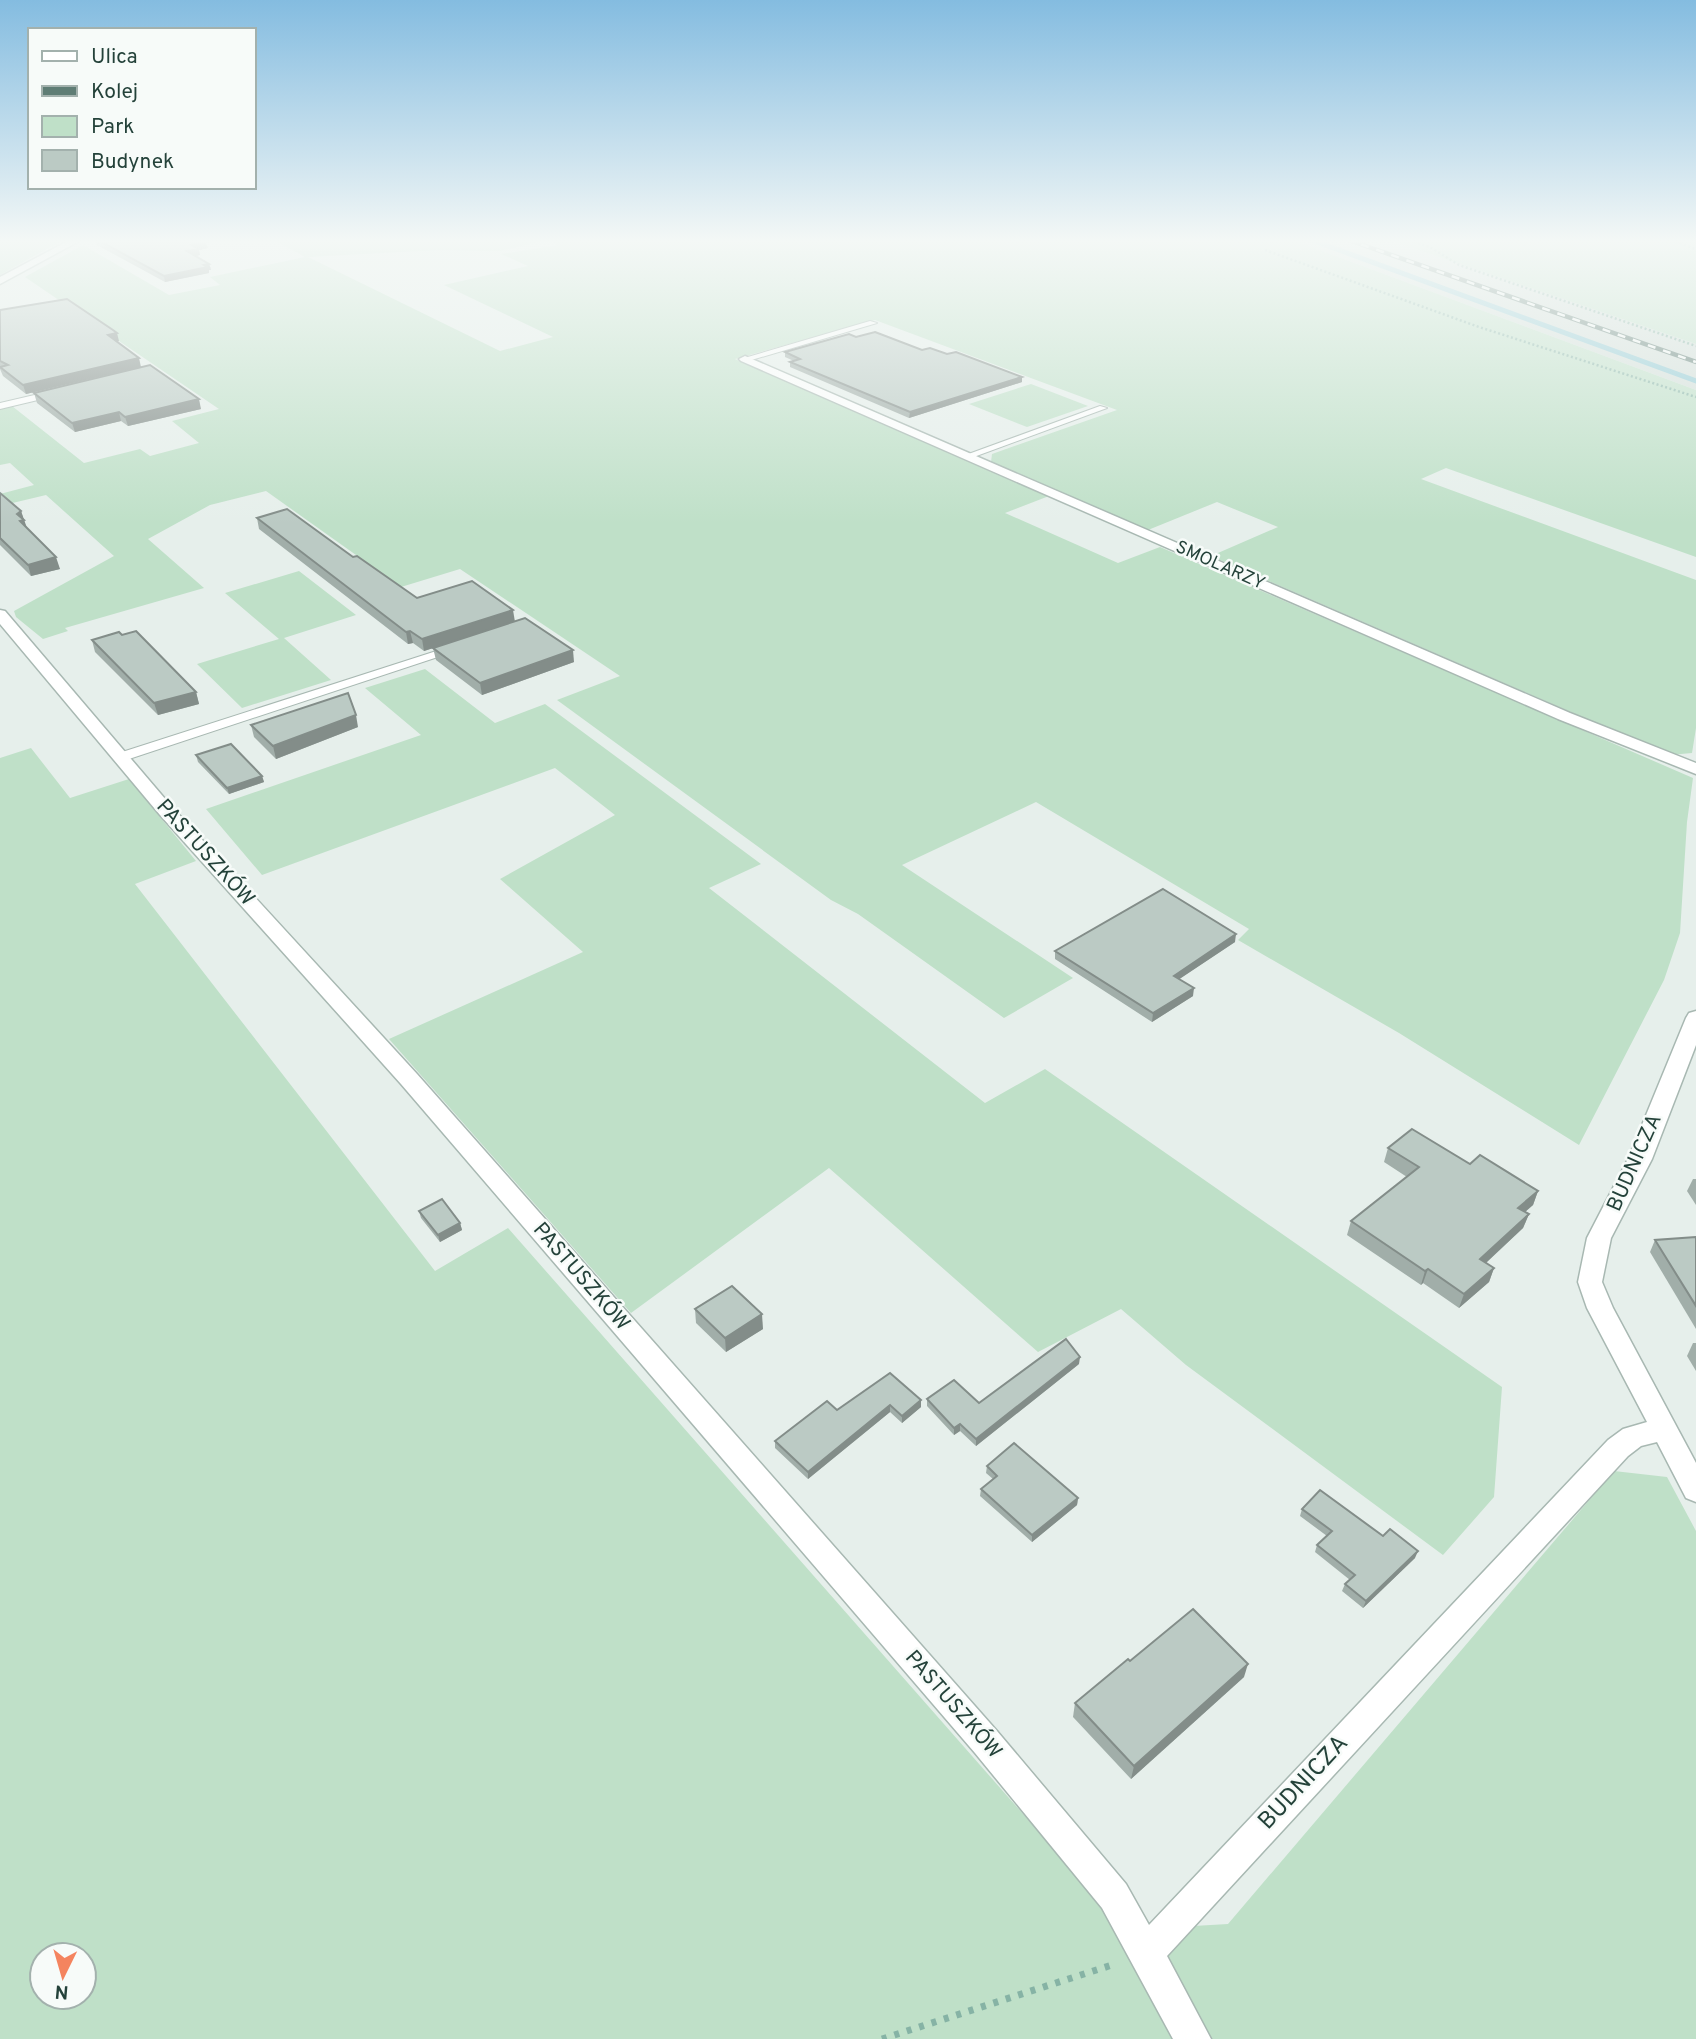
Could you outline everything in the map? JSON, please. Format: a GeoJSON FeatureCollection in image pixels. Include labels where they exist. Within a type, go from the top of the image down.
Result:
{"type":"FeatureCollection","features":[{"type":"Feature","properties":{"kind":"street","name":"SMOLARZY"},"geometry":{"type":"LineString","coordinates":[[745,359],[1564,716],[1696,769]]}},
{"type":"Feature","properties":{"kind":"street","name":"PASTUSZKÓW"},"geometry":{"type":"LineString","coordinates":[[0,614],[166,811],[418,1090],[986,1742],[1114,1896],[1193,2039]]}},
{"type":"Feature","properties":{"kind":"street","name":"BUDNICZA"},"geometry":{"type":"LineString","coordinates":[[1696,1018],[1640,1159],[1599,1238],[1590,1282],[1600,1308],[1696,1490]]}},
{"type":"Feature","properties":{"kind":"street","name":"BUDNICZA"},"geometry":{"type":"LineString","coordinates":[[1145,1954],[1618,1448],[1633,1437],[1664,1429]]}},
{"type":"Feature","properties":{"kind":"lane"},"geometry":{"type":"LineString","coordinates":[[745,359],[833,334]]}},
{"type":"Feature","properties":{"kind":"lane"},"geometry":{"type":"LineString","coordinates":[[0,406],[72,389]]}},
{"type":"Feature","properties":{"kind":"lane"},"geometry":{"type":"LineString","coordinates":[[968,456],[1103,408]]}},
{"type":"Feature","properties":{"kind":"lane"},"geometry":{"type":"LineString","coordinates":[[121,757],[463,645]]}},
{"type":"Feature","properties":{"kind":"path"},"geometry":{"type":"LineString","coordinates":[[1497,334],[1696,397]]}},
{"type":"Feature","properties":{"kind":"path"},"geometry":{"type":"LineString","coordinates":[[1661,334],[1696,346]]}},
{"type":"Feature","properties":{"kind":"path"},"geometry":{"type":"LineString","coordinates":[[882,2039],[1145,1954]]}},
{"type":"Feature","properties":{"kind":"shaded area"},"geometry":{"type":"Polygon","coordinates":[[[1546,334],[1667,334],[1696,344],[1696,390],[1546,334]]]}},
{"type":"Feature","properties":{"kind":"green space"},"geometry":{"type":"Polygon","coordinates":[[[109,334],[466,334],[500,351],[553,337],[547,334],[824,334],[735,359],[1049,496],[1005,513],[1118,563],[1160,547],[1693,778],[1687,822],[1680,933],[1664,980],[1579,1145],[1399,1033],[1238,940],[1249,929],[1036,802],[902,865],[1073,978],[1004,1018],[858,914],[831,900],[557,700],[620,676],[460,569],[401,587],[266,491],[210,505],[148,539],[204,588],[65,628],[68,631],[43,639],[16,617],[14,611],[114,556],[46,495],[0,506],[0,494],[34,485],[10,463],[0,465],[0,409],[12,406],[84,463],[140,449],[150,456],[199,443],[172,421],[219,409],[109,334]]]}},
{"type":"Feature","properties":{"kind":"green space"},"geometry":{"type":"Polygon","coordinates":[[[913,334],[1546,334],[1696,390],[1696,557],[1446,468],[1421,479],[1696,580],[1696,728],[1692,753],[1670,755],[1211,556],[1278,527],[1217,502],[1148,530],[991,462],[992,454],[1117,410],[913,334]]]}},
{"type":"Feature","properties":{"kind":"green space"},"geometry":{"type":"Polygon","coordinates":[[[1667,334],[1696,334],[1696,344],[1667,334]]]}},
{"type":"Feature","properties":{"kind":"green space"},"geometry":{"type":"Polygon","coordinates":[[[1031,384],[1088,406],[1027,427],[969,404],[1031,384]]]}},
{"type":"Feature","properties":{"kind":"green space"},"geometry":{"type":"Polygon","coordinates":[[[299,571],[356,615],[284,638],[331,680],[242,708],[197,664],[279,639],[225,593],[299,571]]]}},
{"type":"Feature","properties":{"kind":"green space"},"geometry":{"type":"Polygon","coordinates":[[[425,669],[495,723],[545,704],[761,864],[709,888],[985,1103],[1045,1069],[1502,1387],[1494,1497],[1443,1555],[1186,1365],[1121,1309],[1038,1352],[829,1168],[631,1313],[389,1039],[583,952],[500,879],[615,815],[555,768],[262,875],[206,809],[421,735],[365,688],[425,669]]]}},
{"type":"Feature","properties":{"kind":"green space"},"geometry":{"type":"Polygon","coordinates":[[[31,748],[70,798],[129,779],[196,861],[135,884],[435,1271],[508,1228],[1125,1930],[1228,1924],[1614,1471],[1667,1477],[1696,1531],[1696,2039],[0,2039],[0,758],[31,748]]]}},
{"type":"Feature","properties":{"kind":"building"},"geometry":{"type":"Polygon","coordinates":[[[0,334],[112,334],[108,335],[139,358],[23,385],[0,367],[8,365],[0,361],[0,334]]]}},
{"type":"Feature","properties":{"kind":"building"},"geometry":{"type":"Polygon","coordinates":[[[848,334],[856,337],[881,334],[922,350],[930,348],[947,354],[956,352],[1022,377],[910,412],[790,362],[800,359],[785,352],[848,334]]]}},
{"type":"Feature","properties":{"kind":"building"},"geometry":{"type":"Polygon","coordinates":[[[150,365],[199,399],[125,417],[119,412],[72,423],[34,393],[150,365]]]}},
{"type":"Feature","properties":{"kind":"building"},"geometry":{"type":"Polygon","coordinates":[[[0,493],[21,511],[17,514],[24,520],[20,521],[56,557],[28,565],[0,538],[0,493]]]}},
{"type":"Feature","properties":{"kind":"building"},"geometry":{"type":"Polygon","coordinates":[[[287,509],[353,557],[357,556],[417,598],[472,581],[513,610],[422,639],[410,631],[406,632],[257,518],[287,509]]]}},
{"type":"Feature","properties":{"kind":"building"},"geometry":{"type":"Polygon","coordinates":[[[525,618],[573,650],[480,683],[433,648],[525,618]]]}},
{"type":"Feature","properties":{"kind":"building"},"geometry":{"type":"Polygon","coordinates":[[[136,631],[196,692],[154,703],[92,640],[119,632],[122,635],[136,631]]]}},
{"type":"Feature","properties":{"kind":"building"},"geometry":{"type":"Polygon","coordinates":[[[348,693],[356,715],[273,746],[251,725],[348,693]]]}},
{"type":"Feature","properties":{"kind":"building"},"geometry":{"type":"Polygon","coordinates":[[[231,744],[262,776],[227,788],[196,755],[231,744]]]}},
{"type":"Feature","properties":{"kind":"building"},"geometry":{"type":"Polygon","coordinates":[[[1163,889],[1236,934],[1174,976],[1194,988],[1153,1013],[1055,951],[1163,889]]]}},
{"type":"Feature","properties":{"kind":"building"},"geometry":{"type":"Polygon","coordinates":[[[1412,1129],[1470,1164],[1480,1155],[1538,1191],[1518,1208],[1529,1214],[1480,1259],[1494,1268],[1464,1294],[1351,1221],[1419,1167],[1388,1148],[1412,1129]]]}},
{"type":"Feature","properties":{"kind":"building"},"geometry":{"type":"Polygon","coordinates":[[[442,1199],[460,1223],[438,1235],[419,1211],[442,1199]]]}},
{"type":"Feature","properties":{"kind":"building"},"geometry":{"type":"Polygon","coordinates":[[[1696,1237],[1696,1306],[1655,1240],[1696,1237]]]}},
{"type":"Feature","properties":{"kind":"building"},"geometry":{"type":"Polygon","coordinates":[[[732,1286],[762,1314],[725,1338],[695,1309],[732,1286]]]}},
{"type":"Feature","properties":{"kind":"building"},"geometry":{"type":"Polygon","coordinates":[[[1066,1339],[1080,1357],[976,1439],[960,1424],[954,1428],[927,1399],[954,1380],[979,1403],[1066,1339]]]}},
{"type":"Feature","properties":{"kind":"building"},"geometry":{"type":"Polygon","coordinates":[[[890,1373],[921,1400],[902,1416],[890,1405],[808,1472],[775,1441],[827,1401],[837,1410],[890,1373]]]}},
{"type":"Feature","properties":{"kind":"building"},"geometry":{"type":"Polygon","coordinates":[[[1014,1443],[1078,1498],[1032,1535],[981,1489],[997,1476],[987,1466],[1014,1443]]]}},
{"type":"Feature","properties":{"kind":"building"},"geometry":{"type":"Polygon","coordinates":[[[1320,1490],[1383,1536],[1390,1529],[1418,1551],[1366,1601],[1345,1584],[1355,1575],[1317,1545],[1332,1531],[1302,1509],[1320,1490]]]}},
{"type":"Feature","properties":{"kind":"building"},"geometry":{"type":"Polygon","coordinates":[[[1193,1609],[1248,1664],[1134,1766],[1075,1703],[1193,1609]]]}},
{"type":"Feature","properties":{"kind":"waterway"},"geometry":{"type":"LineString","coordinates":[[1568,334],[1696,381]]}},
{"type":"Feature","properties":{"kind":"railway"},"geometry":{"type":"LineString","coordinates":[[1617,334],[1696,362]]}}]}
